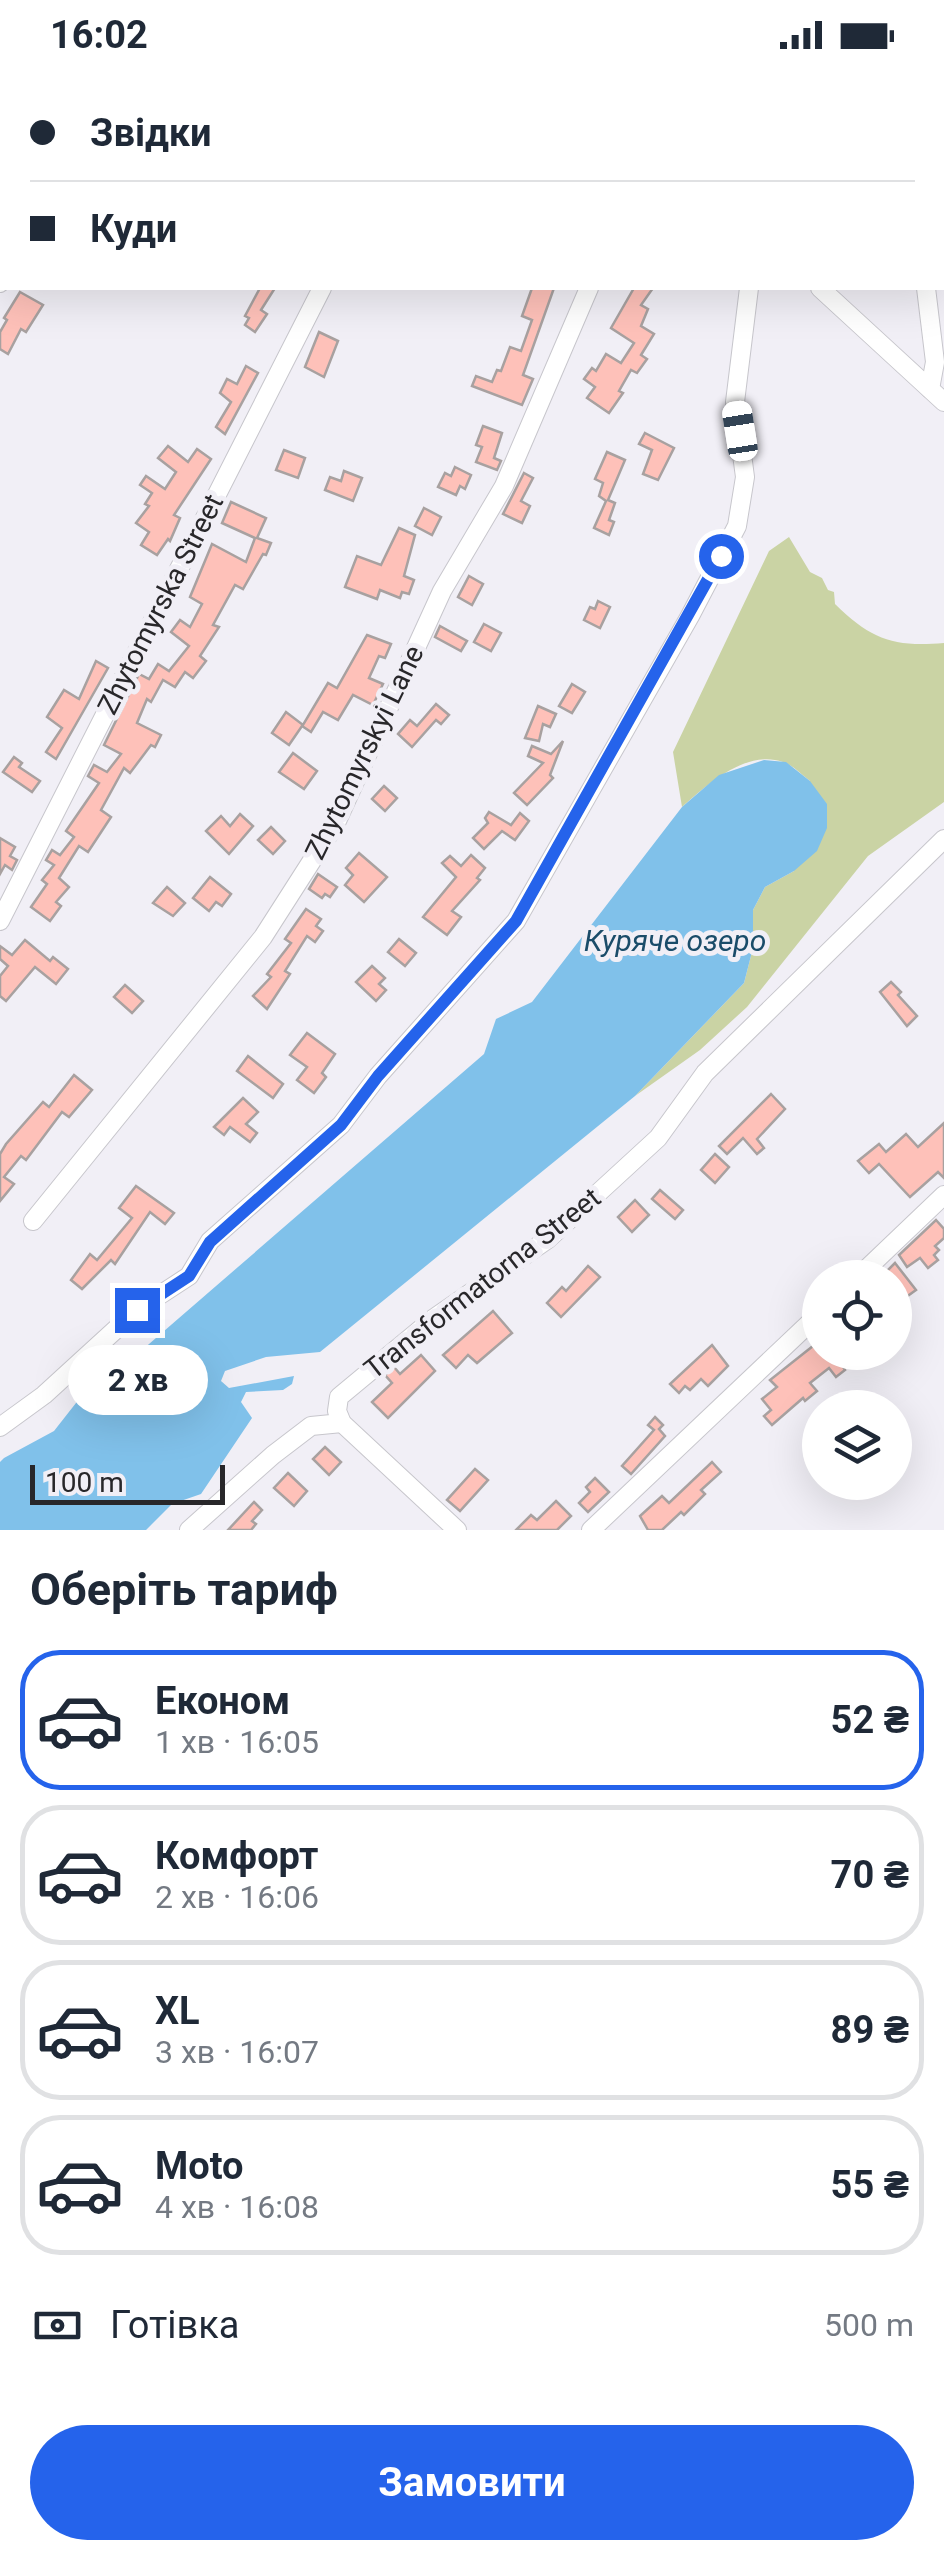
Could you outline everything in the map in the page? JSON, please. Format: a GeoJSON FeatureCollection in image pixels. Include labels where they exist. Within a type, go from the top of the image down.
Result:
{"type":"FeatureCollection","features":[{"type":"Feature","properties":{"kind":"street","name":"Zhytomyrska Street"},"geometry":{"type":"LineString","coordinates":[[0,922],[321,290]]}},
{"type":"Feature","properties":{"kind":"street","name":"Zhytomyrskyi Lane"},"geometry":{"type":"LineString","coordinates":[[33,1221],[263,938],[336,823],[442,591],[504,486],[588,290]]}},
{"type":"Feature","properties":{"kind":"street"},"geometry":{"type":"LineString","coordinates":[[0,1427],[44,1395],[137,1310],[189,1276],[210,1242],[341,1125],[378,1076],[516,921],[737,526],[745,477],[736,402],[749,290]]}},
{"type":"Feature","properties":{"kind":"street"},"geometry":{"type":"LineString","coordinates":[[822,290],[937,395]]}},
{"type":"Feature","properties":{"kind":"street"},"geometry":{"type":"LineString","coordinates":[[926,290],[937,395]]}},
{"type":"Feature","properties":{"kind":"street","name":"Transformatorna Street"},"geometry":{"type":"LineString","coordinates":[[342,1423],[337,1411],[339,1396],[433,1319],[548,1239],[644,1151],[706,1072],[944,839]]}},
{"type":"Feature","properties":{"kind":"street"},"geometry":{"type":"LineString","coordinates":[[876,1260],[944,1196]]}},
{"type":"Feature","properties":{"kind":"street"},"geometry":{"type":"LineString","coordinates":[[590,1530],[802,1330]]}},
{"type":"Feature","properties":{"kind":"street"},"geometry":{"type":"LineString","coordinates":[[188,1530],[311,1426],[342,1423],[457,1530]]}},
{"type":"Feature","properties":{"kind":"green space"},"geometry":{"type":"Polygon","coordinates":[[[789,537],[810,572],[822,578],[828,590],[834,592],[835,604],[860,626],[897,642],[944,643],[944,802],[868,856],[747,1007],[700,1050],[635,1096],[744,983],[753,948],[753,910],[765,887],[794,871],[810,781],[783,762],[755,760],[728,771],[682,807],[673,752],[769,551],[789,537]]]}},
{"type":"Feature","properties":{"kind":"water","name":"Куряче озеро"},"geometry":{"type":"Polygon","coordinates":[[[764,760],[786,762],[810,781],[827,804],[827,828],[817,851],[794,871],[765,887],[753,910],[753,948],[744,983],[635,1096],[320,1352],[266,1357],[225,1371],[221,1381],[229,1388],[294,1376],[292,1384],[283,1390],[246,1392],[241,1402],[252,1418],[201,1494],[172,1504],[146,1530],[0,1530],[0,1462],[54,1431],[94,1380],[119,1370],[484,1054],[496,1019],[532,1002],[682,807],[719,775],[764,760]]]}},
{"type":"Feature","properties":{"kind":"building"},"geometry":{"type":"Polygon","coordinates":[[[259,290],[274,290],[261,310],[267,314],[255,332],[245,325],[249,318],[245,316],[259,290]]]}},
{"type":"Feature","properties":{"kind":"building"},"geometry":{"type":"Polygon","coordinates":[[[531,290],[553,290],[523,375],[533,379],[522,405],[472,386],[476,376],[492,382],[510,347],[521,351],[532,320],[522,316],[531,290]]]}},
{"type":"Feature","properties":{"kind":"building"},"geometry":{"type":"Polygon","coordinates":[[[633,290],[652,290],[641,305],[648,309],[641,326],[654,334],[641,355],[647,359],[637,373],[631,370],[619,391],[623,393],[609,413],[587,398],[595,387],[584,379],[592,368],[596,371],[606,354],[621,363],[634,343],[611,328],[633,290]]]}},
{"type":"Feature","properties":{"kind":"building"},"geometry":{"type":"Polygon","coordinates":[[[20,292],[43,305],[26,332],[21,329],[8,354],[0,349],[0,332],[20,292]]]}},
{"type":"Feature","properties":{"kind":"building"},"geometry":{"type":"Polygon","coordinates":[[[319,332],[338,341],[324,377],[305,367],[319,332]]]}},
{"type":"Feature","properties":{"kind":"building"},"geometry":{"type":"Polygon","coordinates":[[[246,366],[258,373],[225,434],[216,427],[231,402],[220,393],[227,379],[237,384],[246,366]]]}},
{"type":"Feature","properties":{"kind":"building"},"geometry":{"type":"Polygon","coordinates":[[[483,426],[502,433],[494,458],[501,461],[497,470],[476,462],[482,447],[476,445],[483,426]]]}},
{"type":"Feature","properties":{"kind":"building"},"geometry":{"type":"Polygon","coordinates":[[[645,433],[674,448],[658,480],[643,474],[652,450],[639,444],[645,433]]]}},
{"type":"Feature","properties":{"kind":"building"},"geometry":{"type":"Polygon","coordinates":[[[168,446],[188,462],[197,449],[211,459],[174,515],[180,518],[170,541],[157,555],[141,545],[149,532],[136,523],[149,506],[145,504],[152,493],[140,485],[146,476],[165,489],[176,472],[158,458],[168,446]]]}},
{"type":"Feature","properties":{"kind":"building"},"geometry":{"type":"Polygon","coordinates":[[[284,450],[305,458],[298,478],[276,470],[284,450]]]}},
{"type":"Feature","properties":{"kind":"building"},"geometry":{"type":"Polygon","coordinates":[[[607,452],[625,460],[608,500],[615,503],[609,535],[594,528],[606,501],[599,496],[603,483],[595,479],[607,452]]]}},
{"type":"Feature","properties":{"kind":"building"},"geometry":{"type":"Polygon","coordinates":[[[455,467],[471,475],[465,489],[460,486],[456,495],[438,487],[445,473],[451,476],[455,467]]]}},
{"type":"Feature","properties":{"kind":"building"},"geometry":{"type":"Polygon","coordinates":[[[344,471],[362,478],[353,501],[325,490],[330,477],[341,481],[344,471]]]}},
{"type":"Feature","properties":{"kind":"building"},"geometry":{"type":"Polygon","coordinates":[[[524,473],[533,478],[521,501],[530,506],[522,523],[503,514],[524,473]]]}},
{"type":"Feature","properties":{"kind":"building"},"geometry":{"type":"Polygon","coordinates":[[[231,502],[266,518],[257,538],[271,543],[266,555],[263,554],[243,589],[235,585],[213,625],[219,627],[200,656],[206,661],[193,678],[185,672],[175,687],[163,680],[151,702],[147,699],[137,723],[161,735],[130,773],[124,768],[101,810],[111,817],[88,852],[79,846],[59,878],[69,887],[56,902],[61,906],[50,921],[31,907],[47,884],[42,880],[54,865],[46,860],[52,850],[60,855],[74,837],[66,831],[99,783],[88,776],[94,765],[107,772],[121,754],[104,745],[139,674],[149,679],[158,664],[169,671],[189,646],[171,632],[180,620],[190,627],[202,604],[190,597],[212,544],[246,562],[255,538],[222,523],[231,502]]]}},
{"type":"Feature","properties":{"kind":"building"},"geometry":{"type":"Polygon","coordinates":[[[424,508],[441,517],[432,535],[415,526],[424,508]]]}},
{"type":"Feature","properties":{"kind":"building"},"geometry":{"type":"Polygon","coordinates":[[[399,528],[415,535],[404,576],[414,580],[409,594],[402,592],[400,598],[380,590],[377,599],[345,587],[357,556],[381,565],[399,528]]]}},
{"type":"Feature","properties":{"kind":"building"},"geometry":{"type":"Polygon","coordinates":[[[469,576],[483,584],[472,605],[458,597],[469,576]]]}},
{"type":"Feature","properties":{"kind":"building"},"geometry":{"type":"Polygon","coordinates":[[[598,601],[610,607],[600,628],[584,620],[598,601]]]}},
{"type":"Feature","properties":{"kind":"building"},"geometry":{"type":"Polygon","coordinates":[[[484,624],[501,633],[491,651],[474,642],[484,624]]]}},
{"type":"Feature","properties":{"kind":"building"},"geometry":{"type":"Polygon","coordinates":[[[440,626],[467,641],[461,651],[435,637],[440,626]]]}},
{"type":"Feature","properties":{"kind":"building"},"geometry":{"type":"Polygon","coordinates":[[[367,635],[391,644],[385,658],[379,656],[369,678],[383,684],[373,705],[353,695],[338,720],[323,712],[311,732],[302,726],[289,745],[272,733],[286,712],[303,725],[328,683],[337,688],[367,635]]]}},
{"type":"Feature","properties":{"kind":"building"},"geometry":{"type":"Polygon","coordinates":[[[96,661],[108,668],[56,759],[46,752],[62,728],[47,717],[64,690],[79,699],[96,661]]]}},
{"type":"Feature","properties":{"kind":"building"},"geometry":{"type":"Polygon","coordinates":[[[572,684],[585,692],[572,713],[559,706],[572,684]]]}},
{"type":"Feature","properties":{"kind":"building"},"geometry":{"type":"Polygon","coordinates":[[[436,704],[449,715],[441,724],[436,720],[412,747],[398,734],[410,720],[417,726],[436,704]]]}},
{"type":"Feature","properties":{"kind":"building"},"geometry":{"type":"Polygon","coordinates":[[[538,706],[556,714],[550,727],[543,724],[539,741],[525,738],[538,706]]]}},
{"type":"Feature","properties":{"kind":"building"},"geometry":{"type":"Polygon","coordinates":[[[563,741],[550,775],[553,778],[527,805],[514,793],[543,763],[528,756],[532,746],[551,754],[563,741]]]}},
{"type":"Feature","properties":{"kind":"building"},"geometry":{"type":"Polygon","coordinates":[[[293,753],[317,771],[304,789],[279,772],[293,753]]]}},
{"type":"Feature","properties":{"kind":"building"},"geometry":{"type":"Polygon","coordinates":[[[14,757],[22,763],[19,767],[40,781],[32,792],[3,772],[14,757]]]}},
{"type":"Feature","properties":{"kind":"building"},"geometry":{"type":"Polygon","coordinates":[[[384,786],[397,798],[385,811],[372,799],[384,786]]]}},
{"type":"Feature","properties":{"kind":"building"},"geometry":{"type":"Polygon","coordinates":[[[489,812],[511,825],[520,813],[529,821],[515,840],[502,831],[484,849],[473,838],[488,823],[485,818],[489,812]]]}},
{"type":"Feature","properties":{"kind":"building"},"geometry":{"type":"Polygon","coordinates":[[[240,814],[253,826],[229,854],[206,831],[221,816],[230,826],[240,814]]]}},
{"type":"Feature","properties":{"kind":"building"},"geometry":{"type":"Polygon","coordinates":[[[271,827],[285,841],[273,854],[258,840],[271,827]]]}},
{"type":"Feature","properties":{"kind":"building"},"geometry":{"type":"Polygon","coordinates":[[[0,838],[15,847],[10,856],[17,860],[12,870],[5,865],[0,874],[0,838]]]}},
{"type":"Feature","properties":{"kind":"building"},"geometry":{"type":"Polygon","coordinates":[[[359,853],[387,877],[364,902],[345,885],[353,875],[346,868],[359,853]]]}},
{"type":"Feature","properties":{"kind":"building"},"geometry":{"type":"Polygon","coordinates":[[[471,855],[485,868],[477,878],[480,880],[452,911],[461,917],[447,935],[423,917],[456,877],[442,863],[450,856],[461,866],[471,855]]]}},
{"type":"Feature","properties":{"kind":"building"},"geometry":{"type":"Polygon","coordinates":[[[318,874],[337,887],[330,897],[325,894],[322,898],[309,889],[318,874]]]}},
{"type":"Feature","properties":{"kind":"building"},"geometry":{"type":"Polygon","coordinates":[[[210,877],[231,894],[222,906],[216,902],[209,911],[193,898],[210,877]]]}},
{"type":"Feature","properties":{"kind":"building"},"geometry":{"type":"Polygon","coordinates":[[[167,887],[185,903],[173,916],[153,903],[167,887]]]}},
{"type":"Feature","properties":{"kind":"building"},"geometry":{"type":"Polygon","coordinates":[[[306,909],[321,919],[316,926],[323,931],[315,942],[307,936],[285,971],[290,974],[267,1009],[253,996],[271,977],[267,974],[291,943],[285,939],[306,909]]]}},
{"type":"Feature","properties":{"kind":"building"},"geometry":{"type":"Polygon","coordinates":[[[399,939],[416,953],[405,966],[388,952],[399,939]]]}},
{"type":"Feature","properties":{"kind":"building"},"geometry":{"type":"Polygon","coordinates":[[[25,940],[50,961],[53,957],[68,969],[56,984],[35,967],[6,1001],[0,996],[0,976],[8,966],[0,959],[0,946],[12,955],[25,940]]]}},
{"type":"Feature","properties":{"kind":"building"},"geometry":{"type":"Polygon","coordinates":[[[372,966],[385,978],[379,984],[386,990],[376,1001],[356,982],[372,966]]]}},
{"type":"Feature","properties":{"kind":"building"},"geometry":{"type":"Polygon","coordinates":[[[891,982],[917,1016],[907,1026],[880,992],[891,982]]]}},
{"type":"Feature","properties":{"kind":"building"},"geometry":{"type":"Polygon","coordinates":[[[125,985],[143,1001],[132,1013],[114,997],[125,985]]]}},
{"type":"Feature","properties":{"kind":"building"},"geometry":{"type":"Polygon","coordinates":[[[307,1033],[335,1054],[314,1093],[297,1080],[307,1067],[290,1055],[307,1033]]]}},
{"type":"Feature","properties":{"kind":"building"},"geometry":{"type":"Polygon","coordinates":[[[248,1056],[283,1084],[273,1098],[237,1071],[248,1056]]]}},
{"type":"Feature","properties":{"kind":"building"},"geometry":{"type":"Polygon","coordinates":[[[74,1075],[92,1090],[69,1117],[62,1112],[26,1160],[21,1156],[4,1177],[14,1184],[0,1201],[0,1154],[43,1102],[49,1107],[74,1075]]]}},
{"type":"Feature","properties":{"kind":"building"},"geometry":{"type":"Polygon","coordinates":[[[771,1094],[785,1109],[757,1139],[764,1148],[757,1154],[743,1138],[727,1154],[719,1146],[771,1094]]]}},
{"type":"Feature","properties":{"kind":"building"},"geometry":{"type":"Polygon","coordinates":[[[243,1098],[258,1112],[246,1124],[257,1133],[250,1142],[230,1127],[224,1135],[214,1127],[243,1098]]]}},
{"type":"Feature","properties":{"kind":"building"},"geometry":{"type":"Polygon","coordinates":[[[944,1123],[944,1178],[938,1172],[910,1197],[879,1164],[869,1173],[858,1161],[879,1144],[886,1152],[906,1134],[918,1147],[944,1123]]]}},
{"type":"Feature","properties":{"kind":"building"},"geometry":{"type":"Polygon","coordinates":[[[715,1154],[729,1167],[715,1183],[701,1170],[715,1154]]]}},
{"type":"Feature","properties":{"kind":"building"},"geometry":{"type":"Polygon","coordinates":[[[136,1186],[174,1213],[165,1224],[150,1212],[115,1264],[111,1260],[82,1289],[71,1280],[90,1254],[97,1260],[132,1218],[119,1208],[136,1186]]]}},
{"type":"Feature","properties":{"kind":"building"},"geometry":{"type":"Polygon","coordinates":[[[660,1190],[683,1210],[675,1219],[652,1199],[660,1190]]]}},
{"type":"Feature","properties":{"kind":"building"},"geometry":{"type":"Polygon","coordinates":[[[635,1200],[649,1215],[632,1232],[618,1217],[635,1200]]]}},
{"type":"Feature","properties":{"kind":"building"},"geometry":{"type":"Polygon","coordinates":[[[936,1220],[944,1229],[944,1238],[935,1246],[939,1250],[934,1255],[938,1260],[928,1268],[920,1258],[912,1264],[899,1255],[936,1220]]]}},
{"type":"Feature","properties":{"kind":"building"},"geometry":{"type":"Polygon","coordinates":[[[588,1266],[600,1277],[561,1317],[547,1303],[562,1287],[566,1291],[588,1266]]]}},
{"type":"Feature","properties":{"kind":"building"},"geometry":{"type":"Polygon","coordinates":[[[493,1311],[512,1333],[477,1363],[468,1355],[456,1368],[443,1355],[493,1311]]]}},
{"type":"Feature","properties":{"kind":"building"},"geometry":{"type":"Polygon","coordinates":[[[712,1345],[728,1366],[708,1386],[701,1379],[690,1390],[685,1386],[679,1393],[670,1384],[712,1345]]]}},
{"type":"Feature","properties":{"kind":"building"},"geometry":{"type":"Polygon","coordinates":[[[421,1355],[435,1371],[388,1418],[372,1402],[392,1383],[385,1375],[394,1367],[400,1374],[421,1355]]]}},
{"type":"Feature","properties":{"kind":"building"},"geometry":{"type":"Polygon","coordinates":[[[802,1355],[802,1370],[826,1370],[810,1383],[816,1390],[802,1390],[802,1399],[772,1425],[764,1416],[771,1410],[762,1399],[777,1387],[770,1380],[802,1355]]]}},
{"type":"Feature","properties":{"kind":"building"},"geometry":{"type":"Polygon","coordinates":[[[655,1417],[663,1425],[659,1429],[665,1436],[631,1474],[622,1466],[654,1430],[648,1425],[655,1417]]]}},
{"type":"Feature","properties":{"kind":"building"},"geometry":{"type":"Polygon","coordinates":[[[325,1447],[341,1462],[329,1475],[313,1459],[325,1447]]]}},
{"type":"Feature","properties":{"kind":"building"},"geometry":{"type":"Polygon","coordinates":[[[712,1462],[721,1472],[701,1490],[705,1494],[662,1530],[648,1530],[640,1516],[662,1496],[669,1503],[712,1462]]]}},
{"type":"Feature","properties":{"kind":"building"},"geometry":{"type":"Polygon","coordinates":[[[475,1469],[488,1480],[460,1511],[447,1500],[475,1469]]]}},
{"type":"Feature","properties":{"kind":"building"},"geometry":{"type":"Polygon","coordinates":[[[288,1473],[307,1491],[294,1506],[274,1488],[288,1473]]]}},
{"type":"Feature","properties":{"kind":"building"},"geometry":{"type":"Polygon","coordinates":[[[595,1478],[609,1492],[588,1512],[579,1503],[590,1492],[586,1487],[595,1478]]]}},
{"type":"Feature","properties":{"kind":"building"},"geometry":{"type":"Polygon","coordinates":[[[556,1501],[571,1516],[557,1530],[516,1530],[531,1515],[537,1520],[556,1501]]]}},
{"type":"Feature","properties":{"kind":"building"},"geometry":{"type":"Polygon","coordinates":[[[254,1502],[262,1510],[252,1521],[256,1524],[251,1530],[228,1530],[254,1502]]]}},
{"type":"Feature","properties":{"kind":"route"},"geometry":{"type":"LineString","coordinates":[[137,1310],[189,1276],[210,1242],[341,1125],[378,1076],[516,921],[721,556]]}}]}
